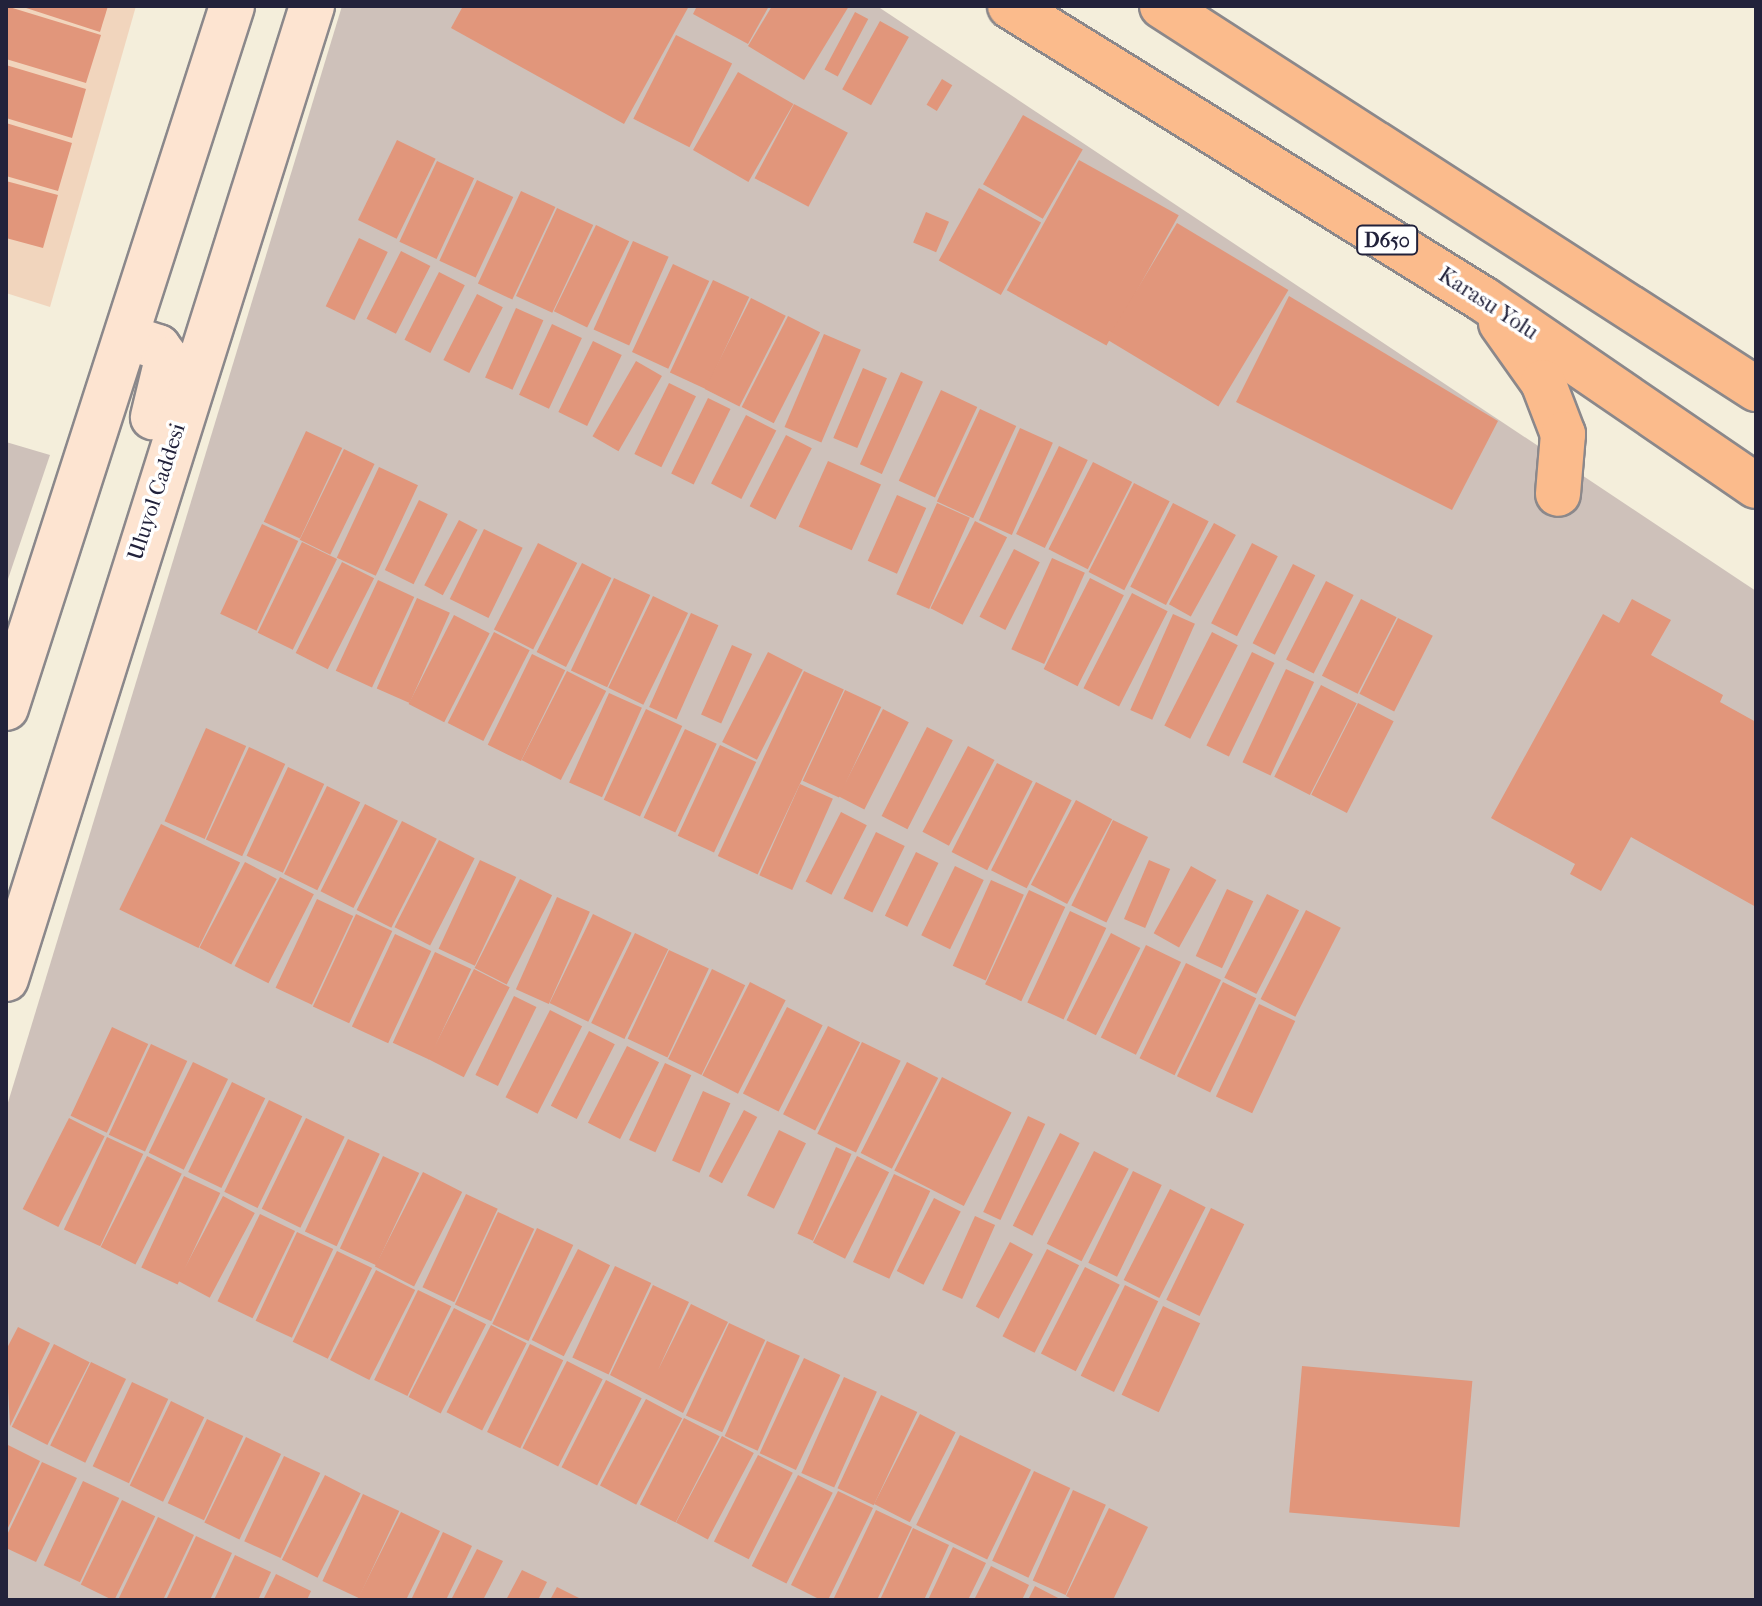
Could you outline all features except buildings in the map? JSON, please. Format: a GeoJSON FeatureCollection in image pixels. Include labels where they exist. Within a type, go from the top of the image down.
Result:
{"type":"FeatureCollection","features":[{"type":"Feature","properties":{"kind":"highway","name":"Karasu Yolu"},"geometry":{"type":"LineString","coordinates":[[1010,6],[1483,299],[1756,486]]}},
{"type":"Feature","properties":{"kind":"highway"},"geometry":{"type":"LineString","coordinates":[[1162,6],[1756,389]]}},
{"type":"Feature","properties":{"kind":"highway"},"geometry":{"type":"LineString","coordinates":[[1483,299],[1543,382],[1563,434],[1558,494]]}},
{"type":"Feature","properties":{"kind":"main road"},"geometry":{"type":"LineString","coordinates":[[6,708],[232,6]]}},
{"type":"Feature","properties":{"kind":"main road","name":"Uluyol Caddesi"},"geometry":{"type":"LineString","coordinates":[[6,979],[312,6]]}},
{"type":"Feature","properties":{"kind":"main road"},"geometry":{"type":"LineString","coordinates":[[87,715],[103,580],[165,378],[167,359],[158,347],[127,337]]}},
{"type":"Feature","properties":{"kind":"shaded area"},"geometry":{"type":"Polygon","coordinates":[[[6,6],[136,6],[50,307],[6,293],[6,6]]]}},
{"type":"Feature","properties":{"kind":"shaded area"},"geometry":{"type":"Polygon","coordinates":[[[342,6],[877,6],[1756,591],[1756,1600],[6,1600],[6,1109],[342,6]]]}},
{"type":"Feature","properties":{"kind":"shaded area"},"geometry":{"type":"Polygon","coordinates":[[[6,442],[50,455],[6,585],[6,442]]]}}]}
